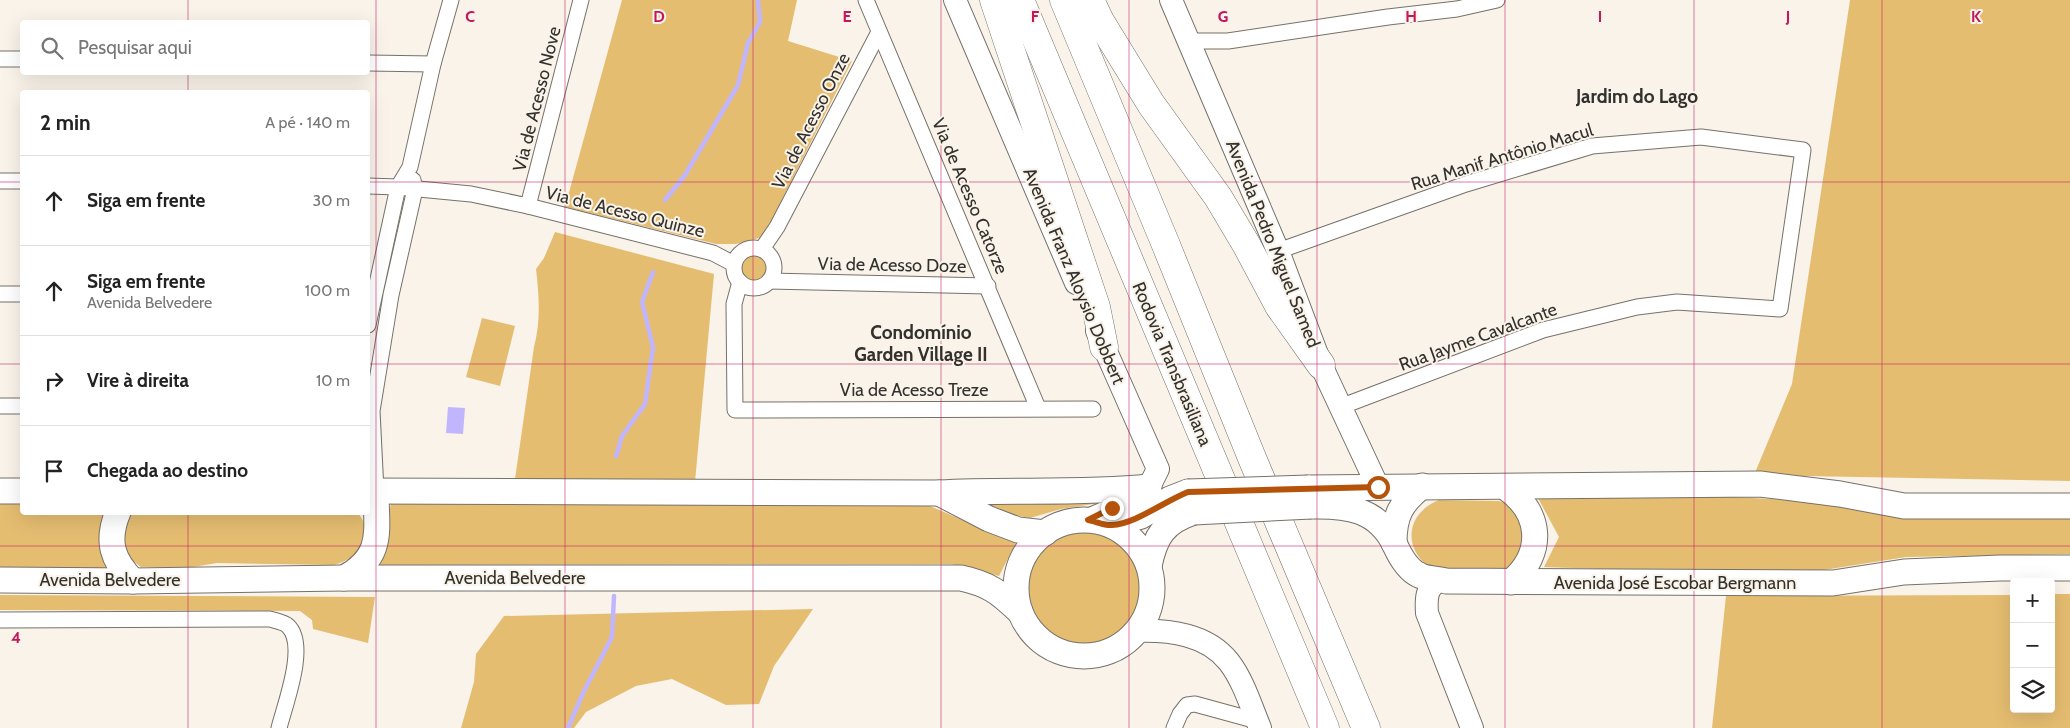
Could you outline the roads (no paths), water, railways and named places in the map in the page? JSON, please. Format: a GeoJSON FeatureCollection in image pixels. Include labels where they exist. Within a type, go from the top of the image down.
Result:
{"type":"FeatureCollection","features":[{"type":"Feature","properties":{"kind":"highway"},"geometry":{"type":"LineString","coordinates":[[994,0],[1096,307],[1104,347]]}},
{"type":"Feature","properties":{"kind":"highway","name":"Rodovia Transbrasiliana"},"geometry":{"type":"LineString","coordinates":[[1020,0],[1325,728]]}},
{"type":"Feature","properties":{"kind":"highway"},"geometry":{"type":"LineString","coordinates":[[1064,0],[1252,458],[1366,728]]}},
{"type":"Feature","properties":{"kind":"highway"},"geometry":{"type":"LineString","coordinates":[[1090,0],[1100,21],[1151,104],[1218,197],[1246,244],[1278,306],[1321,366]]}},
{"type":"Feature","properties":{"kind":"main road","name":"Avenida Franz Aloysio Dobbert"},"geometry":{"type":"LineString","coordinates":[[955,0],[1158,469],[1150,487]]}},
{"type":"Feature","properties":{"kind":"main road","name":"Avenida Pedro Miguel Samed"},"geometry":{"type":"LineString","coordinates":[[1171,0],[1278,251],[1321,366],[1378,487]]}},
{"type":"Feature","properties":{"kind":"main road"},"geometry":{"type":"LineString","coordinates":[[1100,523],[1121,531],[1138,546],[1149,566],[1152,589],[1146,616],[1137,631],[1128,640],[1111,650],[1092,656],[1079,656],[1054,650],[1043,643],[1026,624],[1020,612],[1016,587],[1020,568],[1027,551],[1045,533],[1066,523],[1100,523],[1141,516],[1170,499],[1191,502],[1310,497],[1378,487],[1760,484],[1840,494],[1904,506],[2070,506]]}},
{"type":"Feature","properties":{"kind":"main road"},"geometry":{"type":"LineString","coordinates":[[1394,543],[1394,526],[1400,510],[1409,496],[1422,486]]}},
{"type":"Feature","properties":{"kind":"main road"},"geometry":{"type":"LineString","coordinates":[[344,578],[358,570],[368,560],[375,546],[378,531],[372,491],[939,493],[1000,490],[1108,491],[1150,487]]}},
{"type":"Feature","properties":{"kind":"main road"},"geometry":{"type":"LineString","coordinates":[[1100,523],[1118,507],[1150,487]]}},
{"type":"Feature","properties":{"kind":"main road"},"geometry":{"type":"LineString","coordinates":[[1505,487],[1516,494],[1524,503],[1534,526],[1533,552],[1521,574],[1511,582]]}},
{"type":"Feature","properties":{"kind":"main road"},"geometry":{"type":"LineString","coordinates":[[0,491],[20,491]]}},
{"type":"Feature","properties":{"kind":"main road"},"geometry":{"type":"LineString","coordinates":[[939,493],[1018,530],[1045,533]]}},
{"type":"Feature","properties":{"kind":"main road","name":"Avenida José Escobar Bergmann"},"geometry":{"type":"LineString","coordinates":[[1310,497],[1333,505],[1365,512],[1385,530],[1400,555],[1419,575],[1440,579],[1511,582],[1833,583],[1904,572],[2000,568],[2070,568]]}},
{"type":"Feature","properties":{"kind":"main road"},"geometry":{"type":"LineString","coordinates":[[1149,566],[1157,536],[1191,502]]}},
{"type":"Feature","properties":{"kind":"main road"},"geometry":{"type":"LineString","coordinates":[[117,515],[112,528],[111,543],[114,557],[132,581]]}},
{"type":"Feature","properties":{"kind":"main road","name":"Avenida Belvedere"},"geometry":{"type":"LineString","coordinates":[[0,580],[961,578],[982,582],[1001,594],[1020,612]]}},
{"type":"Feature","properties":{"kind":"main road"},"geometry":{"type":"LineString","coordinates":[[1440,579],[1429,589],[1426,599],[1427,613],[1472,728]]}},
{"type":"Feature","properties":{"kind":"main road"},"geometry":{"type":"LineString","coordinates":[[1137,631],[1159,630],[1203,640],[1228,661],[1242,686],[1259,724]]}},
{"type":"Feature","properties":{"kind":"street"},"geometry":{"type":"LineString","coordinates":[[391,295],[371,295],[398,187],[410,167],[433,64],[451,0]]}},
{"type":"Feature","properties":{"kind":"street","name":"Via de Acesso Nove"},"geometry":{"type":"LineString","coordinates":[[528,206],[581,0]]}},
{"type":"Feature","properties":{"kind":"street","name":"Via de Acesso Catorze"},"geometry":{"type":"LineString","coordinates":[[866,0],[1038,408]]}},
{"type":"Feature","properties":{"kind":"street"},"geometry":{"type":"LineString","coordinates":[[1189,42],[1228,41],[1388,17],[1457,9],[1497,0]]}},
{"type":"Feature","properties":{"kind":"street","name":"Via de Acesso Onze"},"geometry":{"type":"LineString","coordinates":[[769,264],[777,227],[879,32]]}},
{"type":"Feature","properties":{"kind":"street"},"geometry":{"type":"LineString","coordinates":[[0,59],[20,59]]}},
{"type":"Feature","properties":{"kind":"street"},"geometry":{"type":"LineString","coordinates":[[370,63],[433,64]]}},
{"type":"Feature","properties":{"kind":"street","name":"Rua Manif Antônio Macul"},"geometry":{"type":"LineString","coordinates":[[1278,251],[1466,184],[1592,146],[1701,137],[1803,150],[1780,309]]}},
{"type":"Feature","properties":{"kind":"street"},"geometry":{"type":"LineString","coordinates":[[372,491],[370,411],[391,295],[415,189],[410,167]]}},
{"type":"Feature","properties":{"kind":"street"},"geometry":{"type":"LineString","coordinates":[[0,181],[20,181]]}},
{"type":"Feature","properties":{"kind":"street","name":"Via de Acesso Quinze"},"geometry":{"type":"LineString","coordinates":[[370,186],[470,194],[528,206],[737,259]]}},
{"type":"Feature","properties":{"kind":"street"},"geometry":{"type":"LineString","coordinates":[[750,248],[769,264],[761,287],[745,285],[734,272],[737,259],[750,248]]}},
{"type":"Feature","properties":{"kind":"street","name":"Via de Acesso Doze"},"geometry":{"type":"LineString","coordinates":[[769,264],[796,281],[988,286]]}},
{"type":"Feature","properties":{"kind":"street","name":"Via de Acesso Treze"},"geometry":{"type":"LineString","coordinates":[[745,285],[734,304],[735,410],[1093,409]]}},
{"type":"Feature","properties":{"kind":"street"},"geometry":{"type":"LineString","coordinates":[[0,294],[20,294]]}},
{"type":"Feature","properties":{"kind":"street","name":"Rua Jayme Cavalcante"},"geometry":{"type":"LineString","coordinates":[[1340,407],[1543,330],[1638,307],[1677,302],[1780,309]]}},
{"type":"Feature","properties":{"kind":"street"},"geometry":{"type":"LineString","coordinates":[[0,406],[20,406]]}},
{"type":"Feature","properties":{"kind":"street"},"geometry":{"type":"LineString","coordinates":[[0,620],[270,619],[287,624],[295,634],[297,655],[279,728]]}},
{"type":"Feature","properties":{"kind":"street"},"geometry":{"type":"LineString","coordinates":[[1174,728],[1180,714],[1187,705],[1196,704],[1259,724]]}},
{"type":"Feature","properties":{"kind":"waterway"},"geometry":{"type":"LineString","coordinates":[[665,200],[685,175],[738,85],[748,43],[760,22],[758,0]]}},
{"type":"Feature","properties":{"kind":"waterway"},"geometry":{"type":"LineString","coordinates":[[616,456],[622,436],[645,404],[653,347],[642,302],[653,272]]}},
{"type":"Feature","properties":{"kind":"waterway"},"geometry":{"type":"LineString","coordinates":[[568,728],[583,693],[612,637],[614,596]]}},
{"type":"Feature","properties":{"kind":"district","name":"Jardim do Lago"},"geometry":{"type":"Point","coordinates":[1637,96]}},
{"type":"Feature","properties":{"kind":"district","name":"Condomínio Garden Village II"},"geometry":{"type":"Point","coordinates":[921,343]}}]}
